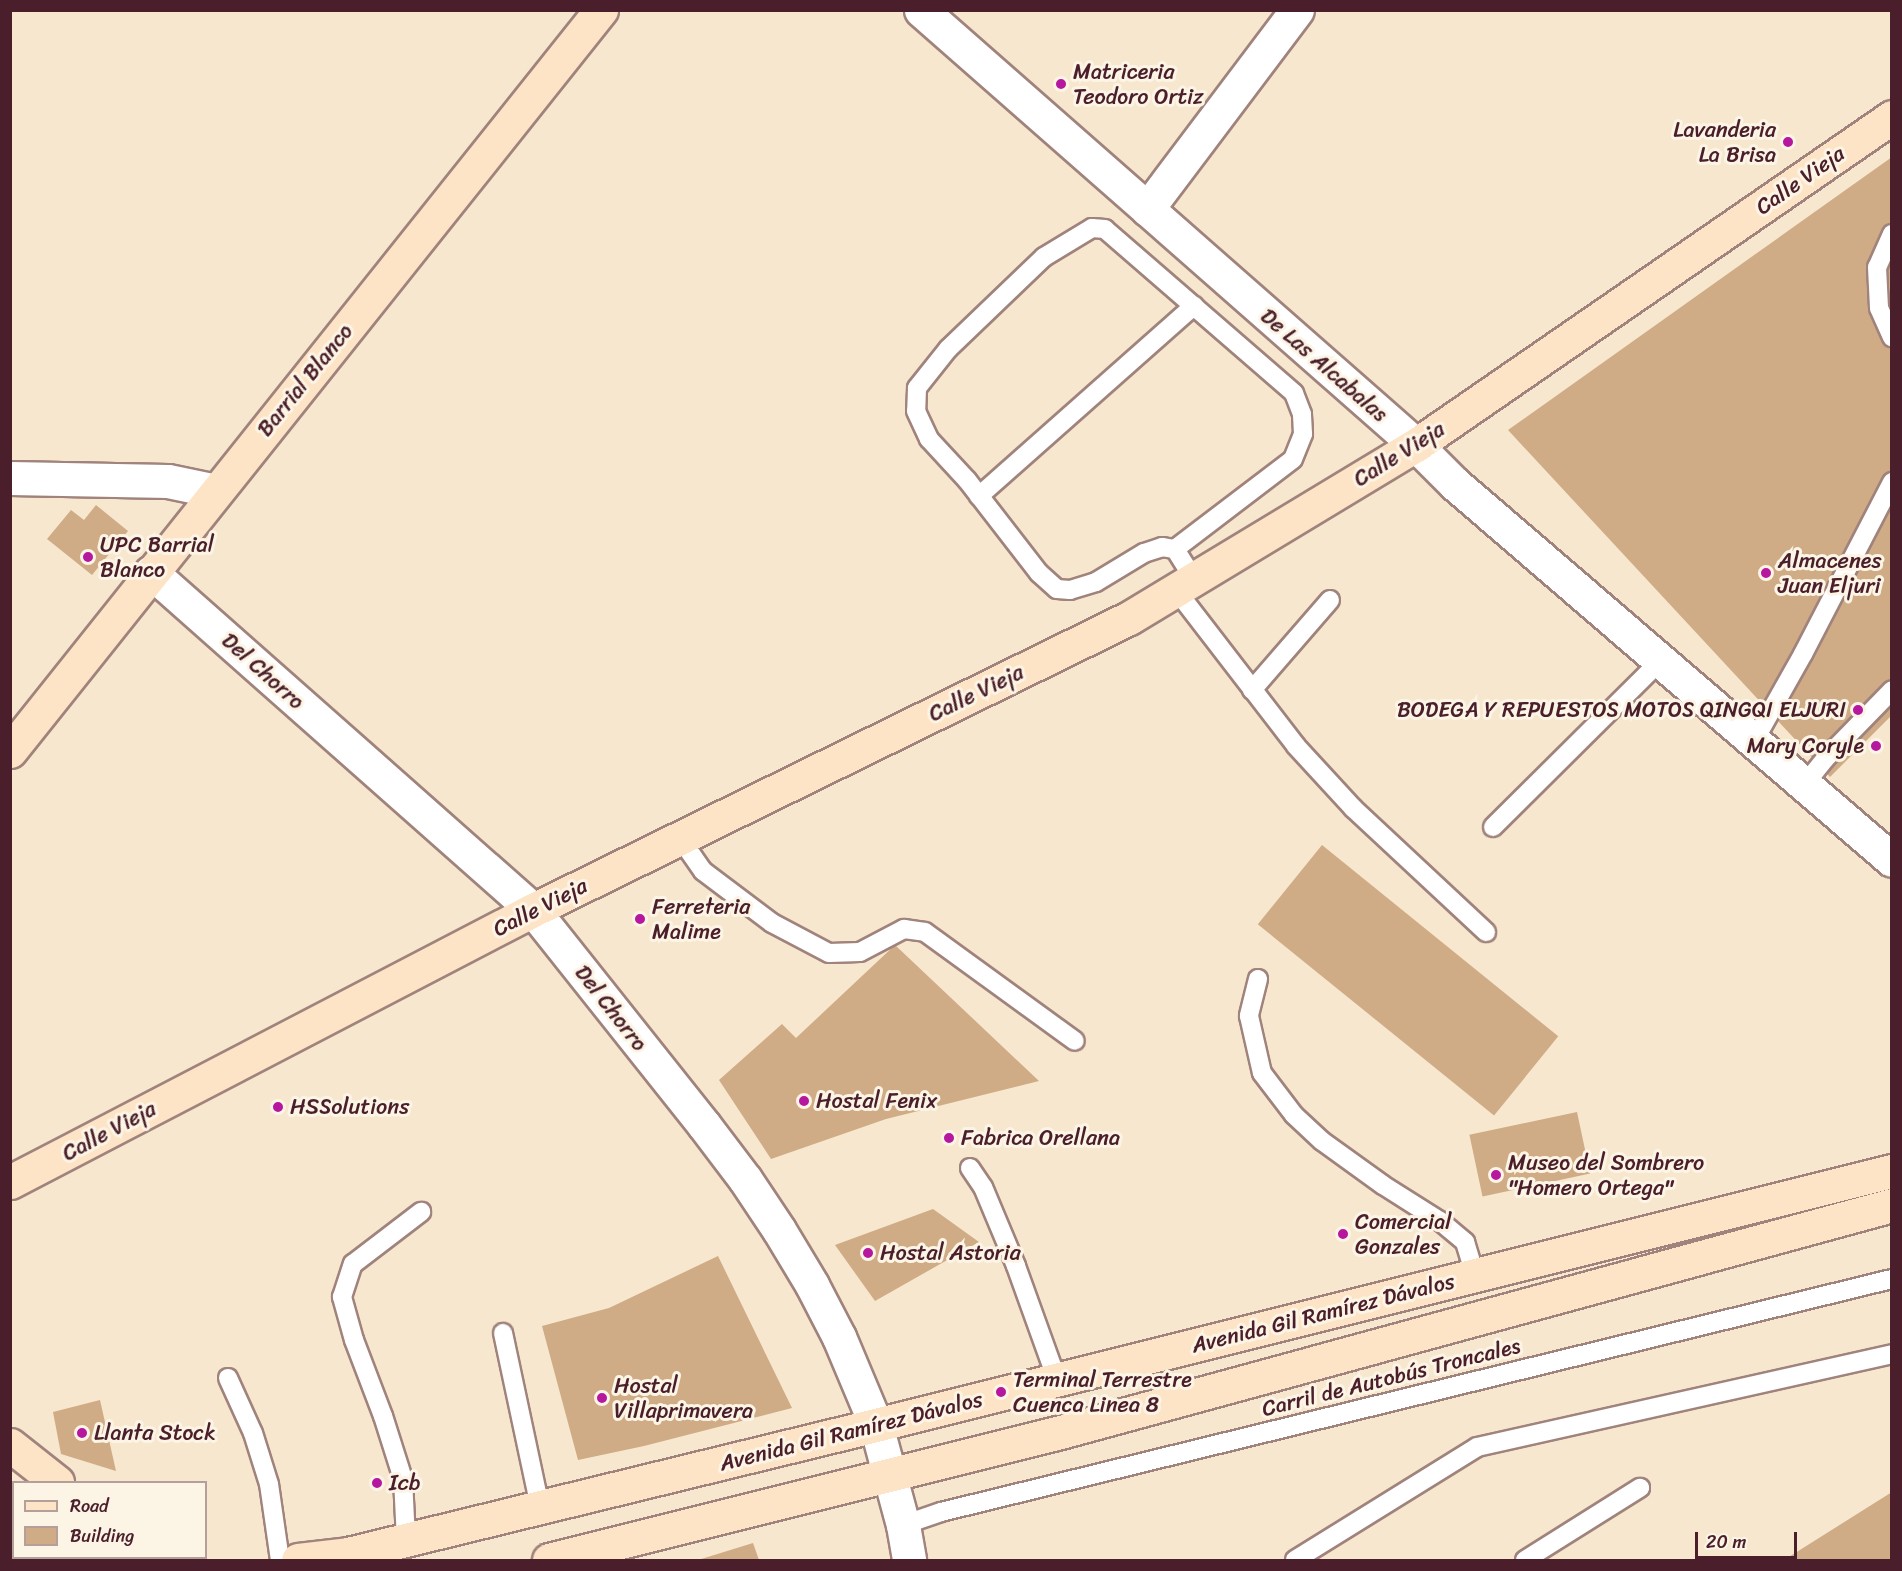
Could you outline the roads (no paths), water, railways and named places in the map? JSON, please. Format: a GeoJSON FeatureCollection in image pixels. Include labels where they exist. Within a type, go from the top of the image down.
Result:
{"type":"FeatureCollection","features":[{"type":"Feature","properties":{"kind":"main road","name":"Barrial Blanco"},"geometry":{"type":"LineString","coordinates":[[10,751],[601,10]]}},
{"type":"Feature","properties":{"kind":"main road","name":"Calle Vieja"},"geometry":{"type":"LineString","coordinates":[[10,1182],[533,910],[1129,618],[1416,446],[1892,117]]}},
{"type":"Feature","properties":{"kind":"main road","name":"Avenida Gil Ramírez Dávalos"},"geometry":{"type":"LineString","coordinates":[[298,1560],[348,1554],[406,1540],[1892,1171]]}},
{"type":"Feature","properties":{"kind":"main road","name":"Avenida Gil Ramírez Dávalos"},"geometry":{"type":"LineString","coordinates":[[549,1560],[1057,1433],[1892,1205]]}},
{"type":"Feature","properties":{"kind":"main road"},"geometry":{"type":"LineString","coordinates":[[10,1445],[56,1481]]}},
{"type":"Feature","properties":{"kind":"street","name":"De Las Alcabalas"},"geometry":{"type":"LineString","coordinates":[[921,10],[1416,446],[1455,484],[1892,860]]}},
{"type":"Feature","properties":{"kind":"street"},"geometry":{"type":"LineString","coordinates":[[1147,209],[1297,10]]}},
{"type":"Feature","properties":{"kind":"street"},"geometry":{"type":"LineString","coordinates":[[10,478],[168,481],[216,491]]}},
{"type":"Feature","properties":{"kind":"street","name":"Del Chorro"},"geometry":{"type":"LineString","coordinates":[[151,572],[533,910],[745,1179],[812,1285],[839,1337],[876,1425],[891,1475],[909,1560]]}},
{"type":"Feature","properties":{"kind":"lane"},"geometry":{"type":"LineString","coordinates":[[1092,228],[1105,228],[1294,393],[1302,414],[1303,434],[1293,459],[1175,549],[1162,547],[1144,553],[1096,582],[1070,590],[1057,589],[1039,573],[979,496],[929,439],[916,411],[917,388],[948,350],[1044,257],[1092,228]]}},
{"type":"Feature","properties":{"kind":"lane"},"geometry":{"type":"LineString","coordinates":[[1892,234],[1877,267],[1879,308],[1892,337]]}},
{"type":"Feature","properties":{"kind":"lane"},"geometry":{"type":"LineString","coordinates":[[979,496],[1194,306]]}},
{"type":"Feature","properties":{"kind":"lane"},"geometry":{"type":"LineString","coordinates":[[1754,741],[1803,654],[1892,482]]}},
{"type":"Feature","properties":{"kind":"lane"},"geometry":{"type":"LineString","coordinates":[[1175,549],[1185,584],[1252,690],[1296,746],[1353,808],[1486,932]]}},
{"type":"Feature","properties":{"kind":"lane"},"geometry":{"type":"LineString","coordinates":[[1252,690],[1330,600]]}},
{"type":"Feature","properties":{"kind":"lane"},"geometry":{"type":"LineString","coordinates":[[1493,827],[1660,661]]}},
{"type":"Feature","properties":{"kind":"lane"},"geometry":{"type":"LineString","coordinates":[[1804,785],[1825,759],[1892,690]]}},
{"type":"Feature","properties":{"kind":"lane"},"geometry":{"type":"LineString","coordinates":[[680,838],[703,871],[772,923],[829,953],[860,952],[904,929],[925,932],[1074,1041]]}},
{"type":"Feature","properties":{"kind":"lane"},"geometry":{"type":"LineString","coordinates":[[1258,979],[1249,1016],[1262,1072],[1294,1115],[1322,1141],[1383,1185],[1440,1221],[1465,1242],[1475,1275]]}},
{"type":"Feature","properties":{"kind":"lane"},"geometry":{"type":"LineString","coordinates":[[970,1168],[983,1187],[1057,1380]]}},
{"type":"Feature","properties":{"kind":"lane"},"geometry":{"type":"LineString","coordinates":[[406,1540],[403,1479],[383,1416],[354,1340],[342,1297],[353,1264],[421,1212]]}},
{"type":"Feature","properties":{"kind":"lane","name":"Carril de Autobús Troncales"},"geometry":{"type":"LineString","coordinates":[[903,1525],[941,1512],[1892,1279]]}},
{"type":"Feature","properties":{"kind":"lane"},"geometry":{"type":"LineString","coordinates":[[503,1333],[540,1507]]}},
{"type":"Feature","properties":{"kind":"lane"},"geometry":{"type":"LineString","coordinates":[[1295,1560],[1477,1448],[1892,1354]]}},
{"type":"Feature","properties":{"kind":"lane"},"geometry":{"type":"LineString","coordinates":[[228,1378],[253,1433],[269,1484],[280,1560]]}},
{"type":"Feature","properties":{"kind":"lane"},"geometry":{"type":"LineString","coordinates":[[1525,1560],[1640,1488]]}},
{"type":"Feature","properties":{"kind":"place","name":"Matriceria Teodoro Ortiz"},"geometry":{"type":"Point","coordinates":[1061,84]}},
{"type":"Feature","properties":{"kind":"place","name":"Lavanderia La Brisa"},"geometry":{"type":"Point","coordinates":[1788,142]}},
{"type":"Feature","properties":{"kind":"place","name":"UPC Barrial Blanco"},"geometry":{"type":"Point","coordinates":[88,557]}},
{"type":"Feature","properties":{"kind":"place","name":"Almacenes Juan Eljuri"},"geometry":{"type":"Point","coordinates":[1766,573]}},
{"type":"Feature","properties":{"kind":"place","name":"BODEGA Y REPUESTOS MOTOS QINGQI ELJURI"},"geometry":{"type":"Point","coordinates":[1858,710]}},
{"type":"Feature","properties":{"kind":"place","name":"Mary Coryle"},"geometry":{"type":"Point","coordinates":[1876,746]}},
{"type":"Feature","properties":{"kind":"place","name":"Ferreteria Malime"},"geometry":{"type":"Point","coordinates":[640,919]}},
{"type":"Feature","properties":{"kind":"place","name":"Hostal Fenix"},"geometry":{"type":"Point","coordinates":[804,1101]}},
{"type":"Feature","properties":{"kind":"place","name":"HSSolutions"},"geometry":{"type":"Point","coordinates":[278,1107]}},
{"type":"Feature","properties":{"kind":"place","name":"Fabrica Orellana"},"geometry":{"type":"Point","coordinates":[949,1138]}},
{"type":"Feature","properties":{"kind":"place","name":"Museo del Sombrero \"Homero Ortega\""},"geometry":{"type":"Point","coordinates":[1496,1175]}},
{"type":"Feature","properties":{"kind":"place","name":"Comercial Gonzales"},"geometry":{"type":"Point","coordinates":[1343,1234]}},
{"type":"Feature","properties":{"kind":"place","name":"Hostal Astoria"},"geometry":{"type":"Point","coordinates":[868,1253]}},
{"type":"Feature","properties":{"kind":"place","name":"Terminal Terrestre Cuenca Linea 8"},"geometry":{"type":"Point","coordinates":[1001,1392]}},
{"type":"Feature","properties":{"kind":"place","name":"Hostal Villaprimavera"},"geometry":{"type":"Point","coordinates":[602,1398]}},
{"type":"Feature","properties":{"kind":"place","name":"Llanta Stock"},"geometry":{"type":"Point","coordinates":[82,1433]}},
{"type":"Feature","properties":{"kind":"place","name":"Icb"},"geometry":{"type":"Point","coordinates":[377,1483]}}]}
